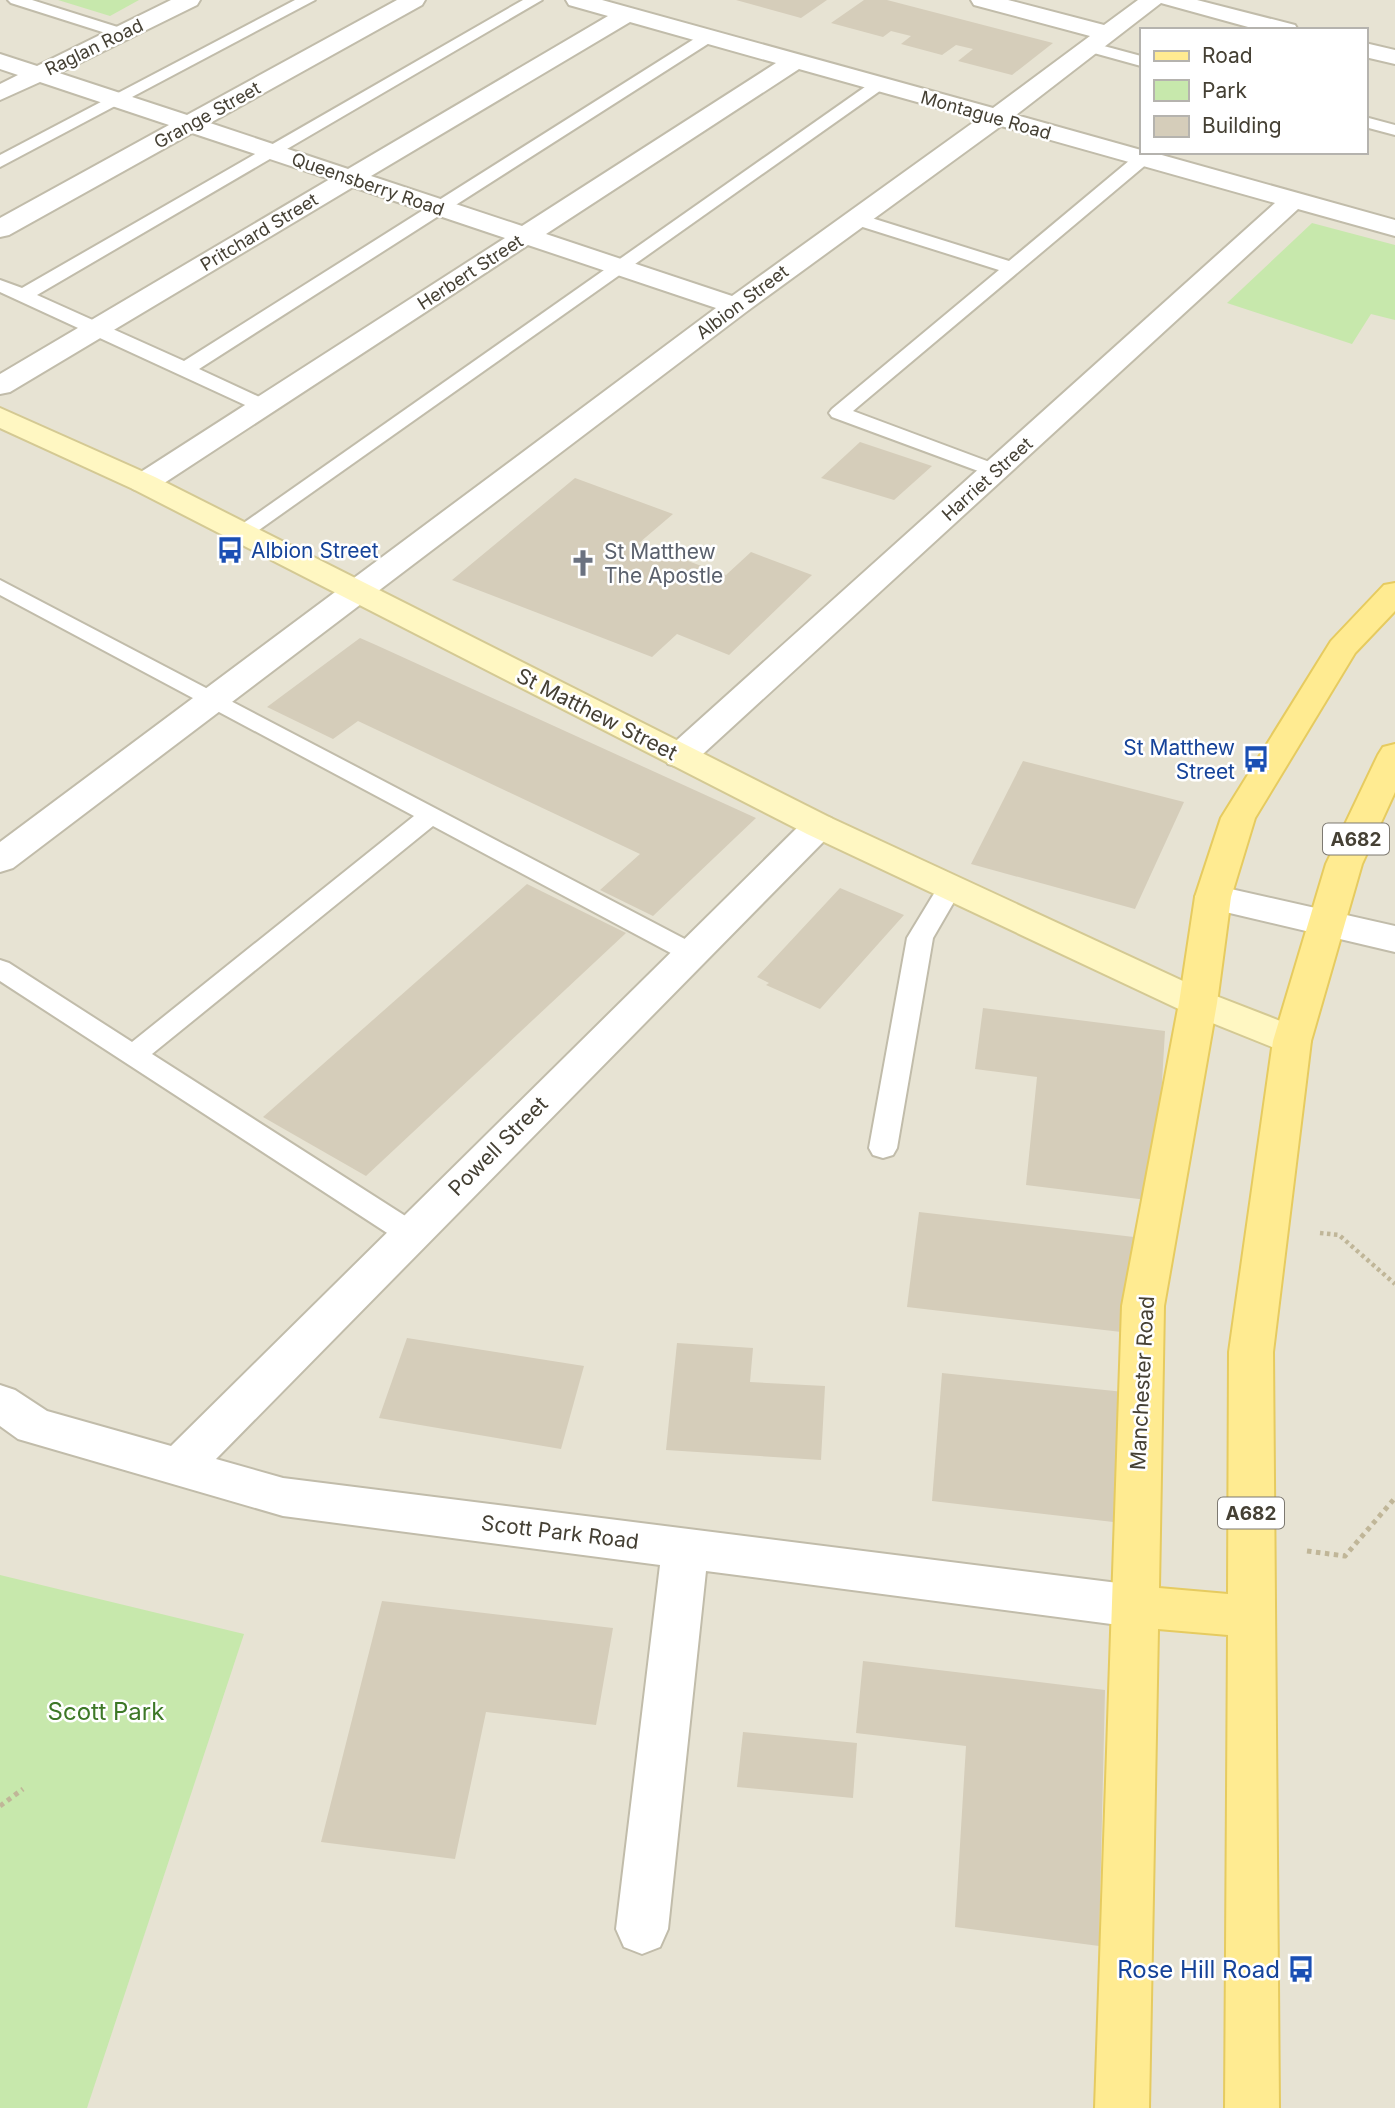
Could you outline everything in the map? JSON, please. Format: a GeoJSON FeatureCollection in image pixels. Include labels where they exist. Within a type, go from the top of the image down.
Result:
{"type":"FeatureCollection","features":[{"type":"Feature","properties":{"kind":"main road","name":"St Matthew Street"},"geometry":{"type":"LineString","coordinates":[[0,417],[144,483],[819,826],[1198,1003],[1292,1041]]}},
{"type":"Feature","properties":{"kind":"main road","name":"Manchester Road"},"geometry":{"type":"LineString","coordinates":[[1122,2108],[1143,1306],[1198,1003],[1213,897],[1238,818],[1342,648],[1395,592]]}},
{"type":"Feature","properties":{"kind":"main road","name":"A682"},"geometry":{"type":"LineString","coordinates":[[1252,2108],[1251,1352],[1292,1041],[1344,864],[1395,755]]}},
{"type":"Feature","properties":{"kind":"main road"},"geometry":{"type":"LineString","coordinates":[[1134,1606],[1251,1617]]}},
{"type":"Feature","properties":{"kind":"street","name":"Raglan Road"},"geometry":{"type":"LineString","coordinates":[[0,93],[189,0]]}},
{"type":"Feature","properties":{"kind":"street","name":"Grange Street"},"geometry":{"type":"LineString","coordinates":[[0,229],[414,0]]}},
{"type":"Feature","properties":{"kind":"street","name":"Montague Road"},"geometry":{"type":"LineString","coordinates":[[577,0],[996,118],[1137,153]]}},
{"type":"Feature","properties":{"kind":"street"},"geometry":{"type":"LineString","coordinates":[[982,0],[1098,40]]}},
{"type":"Feature","properties":{"kind":"street","name":"Albion Street"},"geometry":{"type":"LineString","coordinates":[[0,860],[736,306],[996,118],[1152,0]]}},
{"type":"Feature","properties":{"kind":"street"},"geometry":{"type":"LineString","coordinates":[[1170,0],[1279,28]]}},
{"type":"Feature","properties":{"kind":"street","name":"Pritchard Street"},"geometry":{"type":"LineString","coordinates":[[0,386],[627,14]]}},
{"type":"Feature","properties":{"kind":"street"},"geometry":{"type":"LineString","coordinates":[[1367,50],[1395,57]]}},
{"type":"Feature","properties":{"kind":"street","name":"Queensberry Road"},"geometry":{"type":"LineString","coordinates":[[0,61],[736,306]]}},
{"type":"Feature","properties":{"kind":"street","name":"Herbert Street"},"geometry":{"type":"LineString","coordinates":[[144,483],[796,61]]}},
{"type":"Feature","properties":{"kind":"street","name":"Montague Road"},"geometry":{"type":"LineString","coordinates":[[1140,154],[1292,201],[1395,228]]}},
{"type":"Feature","properties":{"kind":"street","name":"Harriet Street"},"geometry":{"type":"LineString","coordinates":[[680,757],[1292,201]]}},
{"type":"Feature","properties":{"kind":"street","name":"Powell Street"},"geometry":{"type":"LineString","coordinates":[[178,1468],[819,826]]}},
{"type":"Feature","properties":{"kind":"street"},"geometry":{"type":"LineString","coordinates":[[1213,897],[1395,939]]}},
{"type":"Feature","properties":{"kind":"street","name":"Scott Park Road"},"geometry":{"type":"LineString","coordinates":[[0,1403],[34,1426],[283,1497],[1134,1606]]}},
{"type":"Feature","properties":{"kind":"street"},"geometry":{"type":"LineString","coordinates":[[642,1929],[685,1548]]}},
{"type":"Feature","properties":{"kind":"lane"},"geometry":{"type":"LineString","coordinates":[[16,0],[121,33]]}},
{"type":"Feature","properties":{"kind":"lane"},"geometry":{"type":"LineString","coordinates":[[0,162],[307,0]]}},
{"type":"Feature","properties":{"kind":"lane"},"geometry":{"type":"LineString","coordinates":[[23,295],[534,0]]}},
{"type":"Feature","properties":{"kind":"lane"},"geometry":{"type":"LineString","coordinates":[[185,369],[708,37]]}},
{"type":"Feature","properties":{"kind":"lane"},"geometry":{"type":"LineString","coordinates":[[1098,40],[1140,61]]}},
{"type":"Feature","properties":{"kind":"lane"},"geometry":{"type":"LineString","coordinates":[[242,534],[616,267],[878,85]]}},
{"type":"Feature","properties":{"kind":"lane"},"geometry":{"type":"LineString","coordinates":[[1367,123],[1395,130]]}},
{"type":"Feature","properties":{"kind":"lane"},"geometry":{"type":"LineString","coordinates":[[996,471],[839,413],[1011,268],[1137,153]]}},
{"type":"Feature","properties":{"kind":"lane"},"geometry":{"type":"LineString","coordinates":[[856,219],[1011,268]]}},
{"type":"Feature","properties":{"kind":"lane"},"geometry":{"type":"LineString","coordinates":[[0,285],[262,406]]}},
{"type":"Feature","properties":{"kind":"lane"},"geometry":{"type":"LineString","coordinates":[[0,586],[691,953]]}},
{"type":"Feature","properties":{"kind":"lane"},"geometry":{"type":"LineString","coordinates":[[133,1055],[431,815]]}},
{"type":"Feature","properties":{"kind":"lane"},"geometry":{"type":"LineString","coordinates":[[883,1148],[920,938],[950,888]]}},
{"type":"Feature","properties":{"kind":"lane"},"geometry":{"type":"LineString","coordinates":[[0,969],[411,1234]]}},
{"type":"Feature","properties":{"kind":"path"},"geometry":{"type":"LineString","coordinates":[[1339,1235],[1395,1284]]}},
{"type":"Feature","properties":{"kind":"path"},"geometry":{"type":"LineString","coordinates":[[1345,1556],[1395,1499]]}},
{"type":"Feature","properties":{"kind":"path"},"geometry":{"type":"LineString","coordinates":[[0,1806],[23,1789]]}},
{"type":"Feature","properties":{"kind":"shaded area"},"geometry":{"type":"Polygon","coordinates":[[[0,0],[1395,0],[1395,2108],[0,2108],[0,0]]]}},
{"type":"Feature","properties":{"kind":"green space"},"geometry":{"type":"Polygon","coordinates":[[[58,0],[139,0],[110,16],[58,0]]]}},
{"type":"Feature","properties":{"kind":"green space"},"geometry":{"type":"Polygon","coordinates":[[[1312,223],[1395,245],[1395,320],[1371,314],[1352,344],[1227,303],[1312,223]]]}},
{"type":"Feature","properties":{"kind":"green space","name":"Scott Park"},"geometry":{"type":"Polygon","coordinates":[[[0,1575],[244,1634],[87,2108],[0,2108],[0,1575]]]}},
{"type":"Feature","properties":{"kind":"building"},"geometry":{"type":"Polygon","coordinates":[[[736,0],[827,0],[801,18],[736,0]]]}},
{"type":"Feature","properties":{"kind":"building"},"geometry":{"type":"Polygon","coordinates":[[[864,0],[887,0],[1053,43],[1012,75],[958,61],[973,49],[956,45],[942,55],[901,44],[911,36],[891,31],[883,37],[831,23],[864,0]]]}},
{"type":"Feature","properties":{"kind":"building"},"geometry":{"type":"Polygon","coordinates":[[[860,442],[932,466],[894,500],[821,478],[860,442]]]}},
{"type":"Feature","properties":{"kind":"building","name":"St Matthew The Apostle"},"geometry":{"type":"Polygon","coordinates":[[[575,478],[673,514],[639,543],[726,575],[751,552],[812,575],[729,655],[677,634],[652,657],[452,580],[575,478]]]}},
{"type":"Feature","properties":{"kind":"building"},"geometry":{"type":"Polygon","coordinates":[[[360,638],[756,818],[653,916],[600,890],[640,854],[358,721],[333,739],[267,707],[360,638]]]}},
{"type":"Feature","properties":{"kind":"building"},"geometry":{"type":"Polygon","coordinates":[[[1023,761],[1184,802],[1135,909],[971,864],[1023,761]]]}},
{"type":"Feature","properties":{"kind":"building"},"geometry":{"type":"Polygon","coordinates":[[[527,884],[626,933],[366,1176],[263,1117],[527,884]]]}},
{"type":"Feature","properties":{"kind":"building"},"geometry":{"type":"Polygon","coordinates":[[[840,888],[904,915],[820,1009],[766,985],[769,983],[757,977],[840,888]]]}},
{"type":"Feature","properties":{"kind":"building"},"geometry":{"type":"Polygon","coordinates":[[[983,1008],[1165,1031],[1155,1201],[1026,1185],[1037,1077],[975,1069],[983,1008]]]}},
{"type":"Feature","properties":{"kind":"building"},"geometry":{"type":"Polygon","coordinates":[[[919,1212],[1134,1237],[1130,1333],[907,1307],[919,1212]]]}},
{"type":"Feature","properties":{"kind":"building"},"geometry":{"type":"Polygon","coordinates":[[[407,1338],[584,1366],[561,1449],[379,1418],[407,1338]]]}},
{"type":"Feature","properties":{"kind":"building"},"geometry":{"type":"Polygon","coordinates":[[[677,1343],[753,1348],[750,1382],[825,1386],[821,1460],[666,1450],[677,1343]]]}},
{"type":"Feature","properties":{"kind":"building"},"geometry":{"type":"Polygon","coordinates":[[[942,1373],[1124,1392],[1122,1523],[932,1501],[942,1373]]]}},
{"type":"Feature","properties":{"kind":"building"},"geometry":{"type":"Polygon","coordinates":[[[382,1601],[613,1628],[596,1725],[486,1712],[455,1859],[321,1842],[382,1601]]]}},
{"type":"Feature","properties":{"kind":"building"},"geometry":{"type":"Polygon","coordinates":[[[863,1661],[1105,1690],[1099,1946],[955,1927],[966,1746],[856,1733],[863,1661]]]}},
{"type":"Feature","properties":{"kind":"building"},"geometry":{"type":"Polygon","coordinates":[[[743,1732],[857,1743],[853,1798],[737,1787],[743,1732]]]}},
{"type":"Feature","properties":{"kind":"place","name":"Albion Street"},"geometry":{"type":"Point","coordinates":[230,550]}},
{"type":"Feature","properties":{"kind":"place","name":"St Matthew The Apostle"},"geometry":{"type":"Point","coordinates":[583,563]}},
{"type":"Feature","properties":{"kind":"place","name":"St Matthew Street"},"geometry":{"type":"Point","coordinates":[1256,759]}},
{"type":"Feature","properties":{"kind":"place","name":"Rose Hill Road"},"geometry":{"type":"Point","coordinates":[1301,1969]}}]}
